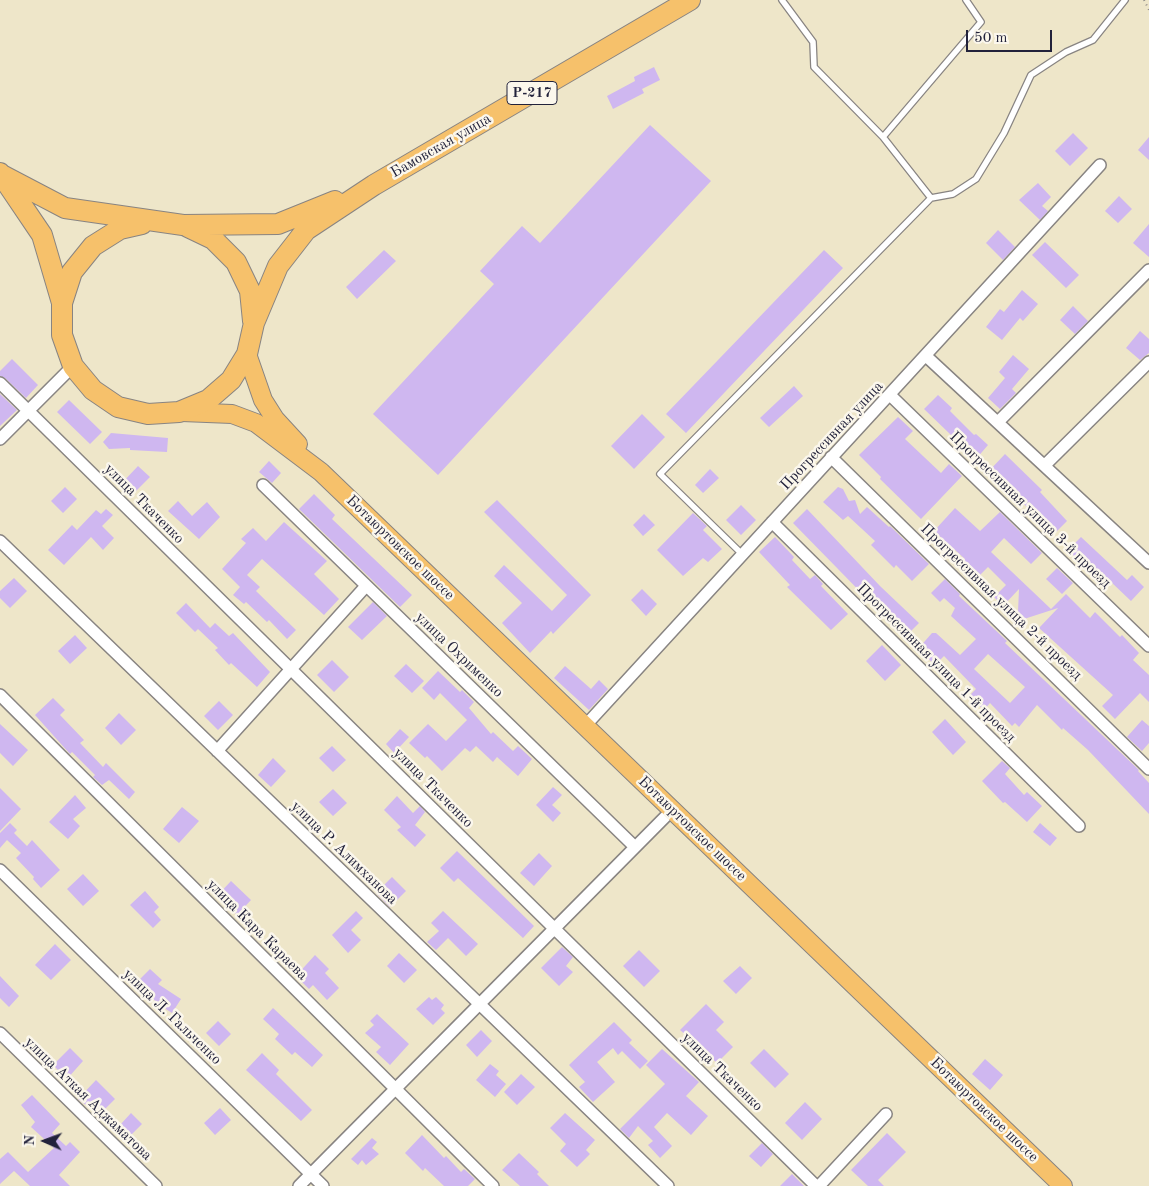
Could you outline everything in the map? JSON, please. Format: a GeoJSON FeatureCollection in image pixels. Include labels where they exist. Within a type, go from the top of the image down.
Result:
{"type":"FeatureCollection","features":[{"type":"Feature","properties":{"kind":"highway","name":"Бамовская улица"},"geometry":{"type":"LineString","coordinates":[[374,185],[690,0]]}},
{"type":"Feature","properties":{"kind":"highway"},"geometry":{"type":"LineString","coordinates":[[0,174],[65,208],[184,225],[278,224],[374,185]]}},
{"type":"Feature","properties":{"kind":"highway"},"geometry":{"type":"LineString","coordinates":[[0,174],[42,234],[62,303],[62,335],[73,366],[93,390],[118,407],[148,414],[179,412],[208,400],[231,380],[247,354],[254,323],[278,266],[306,230],[374,185]]}},
{"type":"Feature","properties":{"kind":"highway"},"geometry":{"type":"LineString","coordinates":[[62,303],[72,272],[93,246],[120,229],[151,221]]}},
{"type":"Feature","properties":{"kind":"highway"},"geometry":{"type":"LineString","coordinates":[[184,225],[213,239],[236,262],[250,291],[254,323]]}},
{"type":"Feature","properties":{"kind":"main road"},"geometry":{"type":"LineString","coordinates":[[247,354],[263,400],[275,419],[321,472]]}},
{"type":"Feature","properties":{"kind":"main road"},"geometry":{"type":"LineString","coordinates":[[179,412],[232,414],[256,423],[321,472]]}},
{"type":"Feature","properties":{"kind":"main road","name":"Ботаюртовское шоссе"},"geometry":{"type":"LineString","coordinates":[[321,472],[1063,1186]]}},
{"type":"Feature","properties":{"kind":"street","name":"Прогрессивная улица"},"geometry":{"type":"LineString","coordinates":[[585,726],[1100,165]]}},
{"type":"Feature","properties":{"kind":"street"},"geometry":{"type":"LineString","coordinates":[[998,421],[1149,270]]}},
{"type":"Feature","properties":{"kind":"street"},"geometry":{"type":"LineString","coordinates":[[926,356],[1149,563]]}},
{"type":"Feature","properties":{"kind":"street"},"geometry":{"type":"LineString","coordinates":[[1045,465],[1149,362]]}},
{"type":"Feature","properties":{"kind":"street"},"geometry":{"type":"LineString","coordinates":[[0,439],[73,366]]}},
{"type":"Feature","properties":{"kind":"street","name":"улица Ткаченко"},"geometry":{"type":"LineString","coordinates":[[0,383],[818,1186]]}},
{"type":"Feature","properties":{"kind":"street","name":"Прогрессивная улица 3-й проезд"},"geometry":{"type":"LineString","coordinates":[[890,395],[1149,646]]}},
{"type":"Feature","properties":{"kind":"street","name":"Прогрессивная улица 2-й проезд"},"geometry":{"type":"LineString","coordinates":[[831,456],[1149,769]]}},
{"type":"Feature","properties":{"kind":"street","name":"улица Охрименко"},"geometry":{"type":"LineString","coordinates":[[263,486],[635,847]]}},
{"type":"Feature","properties":{"kind":"street","name":"Прогрессивная улица 1-й проезд"},"geometry":{"type":"LineString","coordinates":[[772,522],[1079,826]]}},
{"type":"Feature","properties":{"kind":"street","name":"улица Р. Алимханова"},"geometry":{"type":"LineString","coordinates":[[0,541],[668,1186]]}},
{"type":"Feature","properties":{"kind":"street"},"geometry":{"type":"LineString","coordinates":[[217,751],[366,586]]}},
{"type":"Feature","properties":{"kind":"street","name":"улица Кара Караева"},"geometry":{"type":"LineString","coordinates":[[0,695],[493,1186]]}},
{"type":"Feature","properties":{"kind":"street"},"geometry":{"type":"LineString","coordinates":[[299,1186],[394,1088],[480,1005],[672,810]]}},
{"type":"Feature","properties":{"kind":"street","name":"улица Л. Гальченко"},"geometry":{"type":"LineString","coordinates":[[0,870],[323,1186]]}},
{"type":"Feature","properties":{"kind":"street","name":"улица Аткая Аджаматова"},"geometry":{"type":"LineString","coordinates":[[0,1033],[156,1186]]}},
{"type":"Feature","properties":{"kind":"street"},"geometry":{"type":"LineString","coordinates":[[818,1186],[886,1114]]}},
{"type":"Feature","properties":{"kind":"lane"},"geometry":{"type":"LineString","coordinates":[[782,0],[813,42],[814,67],[883,136],[931,198]]}},
{"type":"Feature","properties":{"kind":"lane"},"geometry":{"type":"LineString","coordinates":[[883,136],[981,22],[966,0]]}},
{"type":"Feature","properties":{"kind":"lane"},"geometry":{"type":"LineString","coordinates":[[742,554],[660,474],[931,198],[953,194],[976,179],[1004,133],[1031,75],[1066,52],[1093,40],[1124,0]]}},
{"type":"Feature","properties":{"kind":"path"},"geometry":{"type":"LineString","coordinates":[[1144,0],[1149,10]]}},
{"type":"Feature","properties":{"kind":"building"},"geometry":{"type":"Polygon","coordinates":[[[654,67],[660,80],[642,89],[644,93],[613,109],[607,96],[635,81],[634,77],[654,67]]]}},
{"type":"Feature","properties":{"kind":"building"},"geometry":{"type":"Polygon","coordinates":[[[650,125],[711,181],[438,475],[373,414],[494,284],[480,271],[522,226],[540,243],[650,125]]]}},
{"type":"Feature","properties":{"kind":"building"},"geometry":{"type":"Polygon","coordinates":[[[1073,133],[1088,148],[1070,166],[1055,151],[1073,133]]]}},
{"type":"Feature","properties":{"kind":"building"},"geometry":{"type":"Polygon","coordinates":[[[1149,137],[1149,160],[1138,150],[1149,137]]]}},
{"type":"Feature","properties":{"kind":"building"},"geometry":{"type":"Polygon","coordinates":[[[1038,183],[1051,197],[1042,206],[1048,211],[1040,220],[1019,200],[1038,183]]]}},
{"type":"Feature","properties":{"kind":"building"},"geometry":{"type":"Polygon","coordinates":[[[1119,196],[1132,209],[1118,223],[1105,211],[1119,196]]]}},
{"type":"Feature","properties":{"kind":"building"},"geometry":{"type":"Polygon","coordinates":[[[1149,224],[1149,257],[1133,243],[1149,224]]]}},
{"type":"Feature","properties":{"kind":"building"},"geometry":{"type":"Polygon","coordinates":[[[998,230],[1015,247],[1003,260],[986,243],[998,230]]]}},
{"type":"Feature","properties":{"kind":"building"},"geometry":{"type":"Polygon","coordinates":[[[1045,242],[1079,275],[1066,288],[1032,255],[1045,242]]]}},
{"type":"Feature","properties":{"kind":"building"},"geometry":{"type":"Polygon","coordinates":[[[384,250],[396,261],[357,299],[346,287],[384,250]]]}},
{"type":"Feature","properties":{"kind":"building"},"geometry":{"type":"Polygon","coordinates":[[[824,250],[843,268],[686,433],[666,414],[824,250]]]}},
{"type":"Feature","properties":{"kind":"building"},"geometry":{"type":"Polygon","coordinates":[[[1022,290],[1038,304],[1023,321],[1020,318],[1002,340],[986,327],[1000,309],[1004,312],[1022,290]]]}},
{"type":"Feature","properties":{"kind":"building"},"geometry":{"type":"Polygon","coordinates":[[[1073,306],[1088,321],[1075,334],[1060,320],[1073,306]]]}},
{"type":"Feature","properties":{"kind":"building"},"geometry":{"type":"Polygon","coordinates":[[[1140,331],[1149,339],[1149,353],[1140,360],[1126,348],[1140,331]]]}},
{"type":"Feature","properties":{"kind":"building"},"geometry":{"type":"Polygon","coordinates":[[[1013,355],[1029,369],[1012,389],[1016,393],[1000,409],[988,398],[1005,378],[999,372],[1013,355]]]}},
{"type":"Feature","properties":{"kind":"building"},"geometry":{"type":"Polygon","coordinates":[[[12,359],[38,385],[26,398],[5,378],[0,376],[0,371],[12,359]]]}},
{"type":"Feature","properties":{"kind":"building"},"geometry":{"type":"Polygon","coordinates":[[[794,386],[803,396],[769,427],[760,418],[794,386]]]}},
{"type":"Feature","properties":{"kind":"building"},"geometry":{"type":"Polygon","coordinates":[[[0,394],[17,410],[0,426],[0,394]]]}},
{"type":"Feature","properties":{"kind":"building"},"geometry":{"type":"Polygon","coordinates":[[[938,395],[952,408],[950,411],[974,435],[976,434],[988,445],[976,459],[924,409],[938,395]]]}},
{"type":"Feature","properties":{"kind":"building"},"geometry":{"type":"Polygon","coordinates":[[[69,400],[102,432],[90,444],[57,412],[69,400]]]}},
{"type":"Feature","properties":{"kind":"building"},"geometry":{"type":"Polygon","coordinates":[[[642,414],[665,437],[634,469],[611,446],[642,414]]]}},
{"type":"Feature","properties":{"kind":"building"},"geometry":{"type":"Polygon","coordinates":[[[898,417],[913,431],[905,439],[941,473],[949,464],[962,476],[921,519],[880,479],[881,477],[859,455],[898,417]]]}},
{"type":"Feature","properties":{"kind":"building"},"geometry":{"type":"Polygon","coordinates":[[[111,433],[168,438],[167,452],[130,450],[130,448],[109,449],[103,442],[111,433]]]}},
{"type":"Feature","properties":{"kind":"building"},"geometry":{"type":"Polygon","coordinates":[[[1005,454],[1042,490],[1040,492],[1067,521],[1053,535],[1026,506],[988,472],[1005,454]]]}},
{"type":"Feature","properties":{"kind":"building"},"geometry":{"type":"Polygon","coordinates":[[[269,461],[281,473],[272,483],[259,472],[269,461]]]}},
{"type":"Feature","properties":{"kind":"building"},"geometry":{"type":"Polygon","coordinates":[[[138,466],[150,477],[131,496],[120,485],[138,466]]]}},
{"type":"Feature","properties":{"kind":"building"},"geometry":{"type":"Polygon","coordinates":[[[710,469],[719,478],[703,493],[695,485],[710,469]]]}},
{"type":"Feature","properties":{"kind":"building"},"geometry":{"type":"Polygon","coordinates":[[[65,487],[77,499],[63,513],[51,501],[65,487]]]}},
{"type":"Feature","properties":{"kind":"building"},"geometry":{"type":"Polygon","coordinates":[[[838,487],[843,489],[849,501],[855,500],[860,514],[867,507],[890,526],[929,564],[912,581],[896,565],[894,568],[871,545],[875,541],[848,516],[843,520],[823,502],[838,487]]]}},
{"type":"Feature","properties":{"kind":"building"},"geometry":{"type":"Polygon","coordinates":[[[314,494],[335,515],[332,519],[412,595],[400,607],[299,509],[314,494]]]}},
{"type":"Feature","properties":{"kind":"building"},"geometry":{"type":"Polygon","coordinates":[[[497,500],[591,595],[553,634],[551,631],[530,653],[502,623],[522,603],[494,576],[504,565],[552,611],[567,595],[484,512],[497,500]]]}},
{"type":"Feature","properties":{"kind":"building"},"geometry":{"type":"Polygon","coordinates":[[[178,501],[192,516],[207,502],[220,517],[199,539],[168,511],[178,501]]]}},
{"type":"Feature","properties":{"kind":"building"},"geometry":{"type":"Polygon","coordinates":[[[741,505],[756,520],[741,535],[726,520],[741,505]]]}},
{"type":"Feature","properties":{"kind":"building"},"geometry":{"type":"Polygon","coordinates":[[[955,508],[980,531],[1000,512],[1042,553],[1031,564],[1004,538],[991,552],[1051,609],[1066,594],[1090,618],[1095,612],[1120,637],[1122,635],[1139,653],[1133,660],[1149,675],[1149,702],[1140,693],[1115,719],[1102,706],[1113,695],[1039,628],[1058,608],[1024,619],[1018,612],[1019,589],[1003,606],[994,597],[1006,585],[988,567],[975,580],[960,565],[965,559],[934,531],[955,508]]]}},
{"type":"Feature","properties":{"kind":"building"},"geometry":{"type":"Polygon","coordinates":[[[106,509],[113,515],[102,526],[114,538],[103,550],[91,537],[64,565],[48,550],[72,525],[77,530],[96,510],[101,514],[106,509]]]}},
{"type":"Feature","properties":{"kind":"building"},"geometry":{"type":"Polygon","coordinates":[[[807,509],[880,586],[919,623],[907,635],[884,612],[882,614],[793,523],[807,509]]]}},
{"type":"Feature","properties":{"kind":"building"},"geometry":{"type":"Polygon","coordinates":[[[693,513],[707,526],[703,530],[722,549],[708,562],[703,558],[683,576],[657,550],[693,513]]]}},
{"type":"Feature","properties":{"kind":"building"},"geometry":{"type":"Polygon","coordinates":[[[644,514],[655,525],[643,536],[633,525],[644,514]]]}},
{"type":"Feature","properties":{"kind":"building"},"geometry":{"type":"Polygon","coordinates":[[[284,522],[327,561],[314,574],[339,599],[324,615],[262,559],[247,575],[260,587],[256,591],[296,630],[287,639],[269,620],[267,622],[246,602],[244,604],[233,595],[240,587],[222,569],[246,543],[241,539],[253,528],[266,541],[284,522]]]}},
{"type":"Feature","properties":{"kind":"building"},"geometry":{"type":"Polygon","coordinates":[[[775,537],[794,557],[792,560],[810,579],[815,575],[823,584],[821,586],[848,614],[831,630],[787,587],[790,585],[759,552],[775,537]]]}},
{"type":"Feature","properties":{"kind":"building"},"geometry":{"type":"Polygon","coordinates":[[[1081,537],[1127,580],[1132,575],[1144,587],[1131,601],[1110,581],[1107,584],[1088,566],[1085,569],[1068,550],[1081,537]]]}},
{"type":"Feature","properties":{"kind":"building"},"geometry":{"type":"Polygon","coordinates":[[[1057,568],[1073,583],[1062,594],[1046,579],[1057,568]]]}},
{"type":"Feature","properties":{"kind":"building"},"geometry":{"type":"Polygon","coordinates":[[[14,578],[27,591],[10,608],[0,598],[0,591],[14,578]]]}},
{"type":"Feature","properties":{"kind":"building"},"geometry":{"type":"Polygon","coordinates":[[[945,579],[960,594],[959,596],[1007,641],[1005,643],[1139,770],[1149,783],[1149,814],[1088,750],[1063,728],[1062,730],[1037,705],[1019,727],[1015,723],[1012,726],[990,703],[984,710],[969,696],[976,689],[944,656],[935,665],[918,649],[932,633],[936,633],[960,655],[976,639],[951,616],[955,608],[944,598],[940,602],[931,593],[945,579]],[[988,654],[974,669],[1010,703],[1025,687],[988,654]]]}},
{"type":"Feature","properties":{"kind":"building"},"geometry":{"type":"Polygon","coordinates":[[[642,589],[657,604],[646,616],[631,600],[642,589]]]}},
{"type":"Feature","properties":{"kind":"building"},"geometry":{"type":"Polygon","coordinates":[[[373,602],[387,616],[362,640],[348,627],[373,602]]]}},
{"type":"Feature","properties":{"kind":"building"},"geometry":{"type":"Polygon","coordinates":[[[186,603],[210,628],[215,623],[229,636],[233,633],[270,672],[257,687],[231,663],[229,665],[215,650],[218,648],[198,629],[195,632],[176,613],[186,603]]]}},
{"type":"Feature","properties":{"kind":"building"},"geometry":{"type":"Polygon","coordinates":[[[75,635],[87,648],[70,664],[58,651],[75,635]]]}},
{"type":"Feature","properties":{"kind":"building"},"geometry":{"type":"Polygon","coordinates":[[[882,645],[901,665],[885,681],[866,661],[882,645]]]}},
{"type":"Feature","properties":{"kind":"building"},"geometry":{"type":"Polygon","coordinates":[[[332,660],[349,677],[334,692],[317,675],[332,660]]]}},
{"type":"Feature","properties":{"kind":"building"},"geometry":{"type":"Polygon","coordinates":[[[406,664],[424,681],[412,693],[394,676],[406,664]]]}},
{"type":"Feature","properties":{"kind":"building"},"geometry":{"type":"Polygon","coordinates":[[[565,666],[591,689],[599,680],[608,689],[589,710],[554,678],[565,666]]]}},
{"type":"Feature","properties":{"kind":"building"},"geometry":{"type":"Polygon","coordinates":[[[438,671],[460,692],[462,690],[474,702],[469,708],[491,734],[493,732],[513,751],[518,746],[532,759],[518,776],[497,757],[493,762],[476,746],[470,752],[465,748],[442,771],[427,756],[425,758],[409,743],[428,724],[446,741],[467,720],[440,693],[434,700],[422,688],[438,671]]]}},
{"type":"Feature","properties":{"kind":"building"},"geometry":{"type":"Polygon","coordinates":[[[53,698],[65,710],[60,715],[84,740],[80,743],[103,767],[106,763],[135,792],[129,799],[109,780],[102,785],[93,777],[95,775],[72,752],[70,754],[35,715],[53,698]]]}},
{"type":"Feature","properties":{"kind":"building"},"geometry":{"type":"Polygon","coordinates":[[[219,701],[233,715],[218,730],[204,716],[219,701]]]}},
{"type":"Feature","properties":{"kind":"building"},"geometry":{"type":"Polygon","coordinates":[[[119,713],[136,730],[121,745],[105,728],[119,713]]]}},
{"type":"Feature","properties":{"kind":"building"},"geometry":{"type":"Polygon","coordinates":[[[945,719],[966,742],[953,755],[932,732],[945,719]]]}},
{"type":"Feature","properties":{"kind":"building"},"geometry":{"type":"Polygon","coordinates":[[[1142,720],[1149,726],[1149,743],[1142,751],[1127,737],[1142,720]]]}},
{"type":"Feature","properties":{"kind":"building"},"geometry":{"type":"Polygon","coordinates":[[[0,724],[28,750],[13,766],[0,753],[0,724]]]}},
{"type":"Feature","properties":{"kind":"building"},"geometry":{"type":"Polygon","coordinates":[[[400,729],[409,737],[394,753],[386,744],[400,729]]]}},
{"type":"Feature","properties":{"kind":"building"},"geometry":{"type":"Polygon","coordinates":[[[332,746],[346,760],[333,772],[319,758],[332,746]]]}},
{"type":"Feature","properties":{"kind":"building"},"geometry":{"type":"Polygon","coordinates":[[[273,758],[286,771],[271,787],[258,775],[273,758]]]}},
{"type":"Feature","properties":{"kind":"building"},"geometry":{"type":"Polygon","coordinates":[[[1002,761],[1010,768],[1005,774],[1024,795],[1027,792],[1042,806],[1027,822],[1005,802],[1003,803],[982,781],[1002,761]]]}},
{"type":"Feature","properties":{"kind":"building"},"geometry":{"type":"Polygon","coordinates":[[[553,787],[562,795],[552,805],[561,813],[553,822],[536,805],[553,787]]]}},
{"type":"Feature","properties":{"kind":"building"},"geometry":{"type":"Polygon","coordinates":[[[0,788],[21,809],[0,831],[0,788]]]}},
{"type":"Feature","properties":{"kind":"building"},"geometry":{"type":"Polygon","coordinates":[[[333,789],[347,803],[333,816],[319,802],[333,789]]]}},
{"type":"Feature","properties":{"kind":"building"},"geometry":{"type":"Polygon","coordinates":[[[75,795],[86,808],[73,819],[80,826],[68,839],[49,822],[75,795]]]}},
{"type":"Feature","properties":{"kind":"building"},"geometry":{"type":"Polygon","coordinates":[[[397,796],[413,813],[420,806],[425,812],[415,825],[426,835],[415,847],[397,830],[401,827],[384,810],[397,796]]]}},
{"type":"Feature","properties":{"kind":"building"},"geometry":{"type":"Polygon","coordinates":[[[182,807],[199,821],[179,843],[163,829],[182,807]]]}},
{"type":"Feature","properties":{"kind":"building"},"geometry":{"type":"Polygon","coordinates":[[[10,823],[17,830],[14,833],[27,846],[32,840],[60,870],[41,888],[33,879],[34,877],[16,858],[21,853],[7,840],[0,848],[0,833],[10,823]]]}},
{"type":"Feature","properties":{"kind":"building"},"geometry":{"type":"Polygon","coordinates":[[[1040,823],[1057,838],[1050,846],[1033,832],[1040,823]]]}},
{"type":"Feature","properties":{"kind":"building"},"geometry":{"type":"Polygon","coordinates":[[[457,851],[534,926],[523,938],[458,878],[454,882],[440,868],[457,851]]]}},
{"type":"Feature","properties":{"kind":"building"},"geometry":{"type":"Polygon","coordinates":[[[539,853],[552,866],[534,886],[520,873],[539,853]]]}},
{"type":"Feature","properties":{"kind":"building"},"geometry":{"type":"Polygon","coordinates":[[[83,874],[99,891],[83,906],[67,889],[83,874]]]}},
{"type":"Feature","properties":{"kind":"building"},"geometry":{"type":"Polygon","coordinates":[[[392,877],[406,891],[390,907],[376,893],[392,877]]]}},
{"type":"Feature","properties":{"kind":"building"},"geometry":{"type":"Polygon","coordinates":[[[231,881],[251,900],[237,915],[217,896],[231,881]]]}},
{"type":"Feature","properties":{"kind":"building"},"geometry":{"type":"Polygon","coordinates":[[[145,891],[159,907],[154,912],[161,920],[153,928],[130,905],[145,891]]]}},
{"type":"Feature","properties":{"kind":"building"},"geometry":{"type":"Polygon","coordinates":[[[356,911],[363,918],[351,930],[361,940],[348,953],[332,935],[356,911]]]}},
{"type":"Feature","properties":{"kind":"building"},"geometry":{"type":"Polygon","coordinates":[[[443,911],[478,944],[466,956],[448,938],[436,950],[427,942],[439,931],[431,923],[443,911]]]}},
{"type":"Feature","properties":{"kind":"building"},"geometry":{"type":"Polygon","coordinates":[[[55,944],[71,960],[51,980],[35,965],[55,944]]]}},
{"type":"Feature","properties":{"kind":"building"},"geometry":{"type":"Polygon","coordinates":[[[562,947],[573,957],[566,966],[573,972],[559,986],[541,968],[562,947]]]}},
{"type":"Feature","properties":{"kind":"building"},"geometry":{"type":"Polygon","coordinates":[[[639,950],[660,971],[644,987],[623,966],[639,950]]]}},
{"type":"Feature","properties":{"kind":"building"},"geometry":{"type":"Polygon","coordinates":[[[399,953],[417,970],[404,983],[387,966],[399,953]]]}},
{"type":"Feature","properties":{"kind":"building"},"geometry":{"type":"Polygon","coordinates":[[[315,955],[329,969],[325,973],[339,988],[327,1000],[313,985],[309,989],[296,976],[315,955]]]}},
{"type":"Feature","properties":{"kind":"building"},"geometry":{"type":"Polygon","coordinates":[[[740,966],[752,978],[736,994],[723,981],[740,966]]]}},
{"type":"Feature","properties":{"kind":"building"},"geometry":{"type":"Polygon","coordinates":[[[150,969],[162,980],[158,984],[181,999],[172,1013],[158,1004],[137,982],[150,969]]]}},
{"type":"Feature","properties":{"kind":"building"},"geometry":{"type":"Polygon","coordinates":[[[0,976],[19,996],[9,1007],[0,998],[0,976]]]}},
{"type":"Feature","properties":{"kind":"building"},"geometry":{"type":"Polygon","coordinates":[[[429,997],[432,1000],[436,997],[444,1005],[441,1009],[445,1013],[433,1025],[416,1009],[429,997]]]}},
{"type":"Feature","properties":{"kind":"building"},"geometry":{"type":"Polygon","coordinates":[[[706,1004],[724,1022],[716,1030],[733,1047],[717,1063],[680,1030],[706,1004]]]}},
{"type":"Feature","properties":{"kind":"building"},"geometry":{"type":"Polygon","coordinates":[[[273,1008],[323,1055],[312,1067],[295,1052],[292,1055],[275,1039],[279,1034],[263,1019],[273,1008]]]}},
{"type":"Feature","properties":{"kind":"building"},"geometry":{"type":"Polygon","coordinates":[[[377,1014],[409,1044],[390,1065],[376,1052],[381,1047],[365,1033],[374,1025],[370,1021],[377,1014]]]}},
{"type":"Feature","properties":{"kind":"building"},"geometry":{"type":"Polygon","coordinates":[[[218,1021],[231,1034],[219,1046],[206,1033],[218,1021]]]}},
{"type":"Feature","properties":{"kind":"building"},"geometry":{"type":"Polygon","coordinates":[[[614,1022],[632,1040],[629,1043],[648,1061],[640,1069],[622,1051],[618,1055],[613,1048],[597,1062],[615,1082],[593,1102],[579,1087],[585,1082],[569,1065],[614,1022]]]}},
{"type":"Feature","properties":{"kind":"building"},"geometry":{"type":"Polygon","coordinates":[[[481,1030],[492,1041],[477,1057],[466,1045],[481,1030]]]}},
{"type":"Feature","properties":{"kind":"building"},"geometry":{"type":"Polygon","coordinates":[[[70,1048],[83,1061],[67,1079],[53,1065],[70,1048]]]}},
{"type":"Feature","properties":{"kind":"building"},"geometry":{"type":"Polygon","coordinates":[[[662,1049],[699,1082],[686,1096],[708,1116],[691,1135],[667,1113],[654,1127],[672,1146],[660,1158],[648,1145],[653,1141],[638,1126],[629,1138],[620,1129],[665,1084],[646,1065],[662,1049]]]}},
{"type":"Feature","properties":{"kind":"building"},"geometry":{"type":"Polygon","coordinates":[[[764,1049],[789,1074],[775,1088],[750,1063],[764,1049]]]}},
{"type":"Feature","properties":{"kind":"building"},"geometry":{"type":"Polygon","coordinates":[[[262,1053],[279,1070],[276,1074],[312,1110],[301,1121],[246,1070],[262,1053]]]}},
{"type":"Feature","properties":{"kind":"building"},"geometry":{"type":"Polygon","coordinates":[[[985,1059],[1003,1075],[990,1090],[972,1074],[985,1059]]]}},
{"type":"Feature","properties":{"kind":"building"},"geometry":{"type":"Polygon","coordinates":[[[490,1064],[499,1071],[496,1075],[506,1084],[495,1097],[476,1080],[490,1064]]]}},
{"type":"Feature","properties":{"kind":"building"},"geometry":{"type":"Polygon","coordinates":[[[521,1074],[535,1087],[517,1105],[504,1092],[521,1074]]]}},
{"type":"Feature","properties":{"kind":"building"},"geometry":{"type":"Polygon","coordinates":[[[96,1080],[115,1099],[99,1115],[78,1099],[96,1080]]]}},
{"type":"Feature","properties":{"kind":"building"},"geometry":{"type":"Polygon","coordinates":[[[32,1095],[60,1124],[52,1133],[66,1146],[70,1142],[80,1152],[59,1175],[70,1186],[30,1186],[14,1171],[0,1184],[0,1159],[8,1152],[28,1172],[54,1148],[31,1127],[35,1122],[21,1105],[32,1095]]]}},
{"type":"Feature","properties":{"kind":"building"},"geometry":{"type":"Polygon","coordinates":[[[805,1102],[822,1119],[802,1140],[785,1123],[805,1102]]]}},
{"type":"Feature","properties":{"kind":"building"},"geometry":{"type":"Polygon","coordinates":[[[220,1108],[231,1120],[215,1135],[204,1123],[220,1108]]]}},
{"type":"Feature","properties":{"kind":"building"},"geometry":{"type":"Polygon","coordinates":[[[131,1113],[142,1124],[131,1135],[120,1125],[131,1113]]]}},
{"type":"Feature","properties":{"kind":"building"},"geometry":{"type":"Polygon","coordinates":[[[565,1113],[595,1140],[586,1150],[590,1154],[577,1167],[560,1151],[566,1144],[550,1128],[565,1113]]]}},
{"type":"Feature","properties":{"kind":"building"},"geometry":{"type":"Polygon","coordinates":[[[887,1133],[906,1152],[878,1180],[884,1186],[868,1186],[851,1170],[887,1133]]]}},
{"type":"Feature","properties":{"kind":"building"},"geometry":{"type":"Polygon","coordinates":[[[422,1135],[444,1158],[446,1156],[461,1172],[464,1169],[475,1179],[468,1186],[444,1186],[425,1168],[423,1171],[405,1153],[422,1135]]]}},
{"type":"Feature","properties":{"kind":"building"},"geometry":{"type":"Polygon","coordinates":[[[372,1138],[377,1142],[372,1148],[379,1154],[366,1165],[362,1160],[358,1165],[351,1159],[372,1138]]]}},
{"type":"Feature","properties":{"kind":"building"},"geometry":{"type":"Polygon","coordinates":[[[762,1143],[773,1154],[761,1167],[749,1156],[762,1143]]]}},
{"type":"Feature","properties":{"kind":"building"},"geometry":{"type":"Polygon","coordinates":[[[519,1153],[539,1172],[537,1174],[549,1186],[520,1186],[502,1170],[519,1153]]]}},
{"type":"Feature","properties":{"kind":"building"},"geometry":{"type":"Polygon","coordinates":[[[792,1174],[804,1186],[780,1186],[792,1174]]]}}]}
